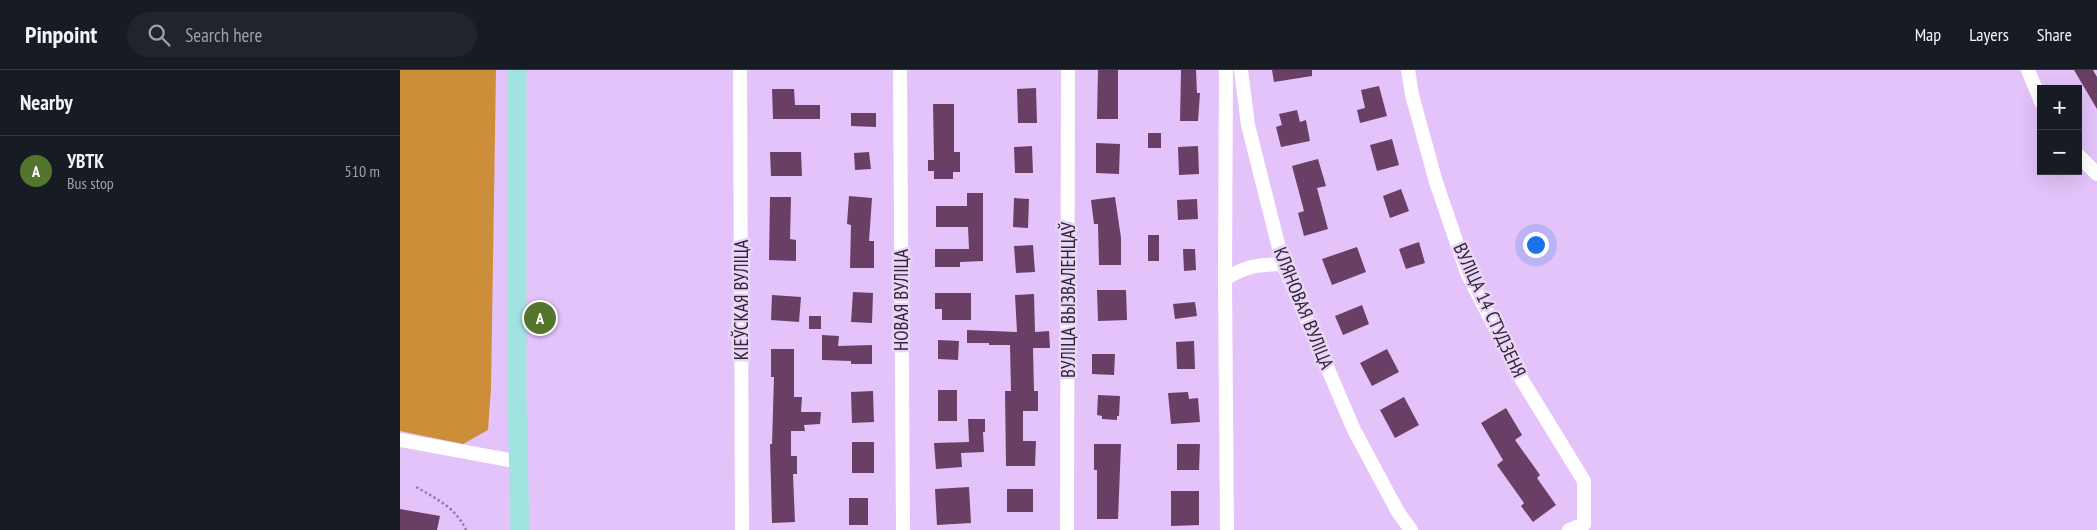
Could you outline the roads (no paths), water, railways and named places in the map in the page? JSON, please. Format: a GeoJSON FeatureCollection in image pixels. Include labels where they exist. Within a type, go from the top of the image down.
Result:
{"type":"FeatureCollection","features":[{"type":"Feature","properties":{"kind":"main road"},"geometry":{"type":"LineString","coordinates":[[517,70],[517,399],[520,462],[520,530]]}},
{"type":"Feature","properties":{"kind":"street","name":"КІЕЎСКАЯ ВУЛІЦА"},"geometry":{"type":"LineString","coordinates":[[740,70],[742,530]]}},
{"type":"Feature","properties":{"kind":"street","name":"НОВАЯ ВУЛІЦА"},"geometry":{"type":"LineString","coordinates":[[900,70],[903,530]]}},
{"type":"Feature","properties":{"kind":"street","name":"ВУЛІЦА ВЫЗВАЛЕНЦАЎ"},"geometry":{"type":"LineString","coordinates":[[1067,530],[1068,70]]}},
{"type":"Feature","properties":{"kind":"street"},"geometry":{"type":"LineString","coordinates":[[1226,70],[1227,530]]}},
{"type":"Feature","properties":{"kind":"street","name":"КЛЯНОВАЯ ВУЛІЦА"},"geometry":{"type":"LineString","coordinates":[[1242,70],[1248,125],[1283,264],[1354,430],[1398,512],[1410,530]]}},
{"type":"Feature","properties":{"kind":"street","name":"ВУЛІЦА 14 СТУДЗЕНЯ"},"geometry":{"type":"LineString","coordinates":[[1408,70],[1412,95],[1436,182],[1467,273],[1522,380],[1584,481],[1584,524],[1569,530]]}},
{"type":"Feature","properties":{"kind":"street"},"geometry":{"type":"LineString","coordinates":[[2028,70],[2037,92]]}},
{"type":"Feature","properties":{"kind":"street"},"geometry":{"type":"LineString","coordinates":[[2082,159],[2097,174]]}},
{"type":"Feature","properties":{"kind":"street"},"geometry":{"type":"LineString","coordinates":[[1225,279],[1243,268],[1283,264]]}},
{"type":"Feature","properties":{"kind":"street"},"geometry":{"type":"LineString","coordinates":[[400,440],[520,462]]}},
{"type":"Feature","properties":{"kind":"place","name":"УВТК"},"geometry":{"type":"Point","coordinates":[540,318]}}]}
